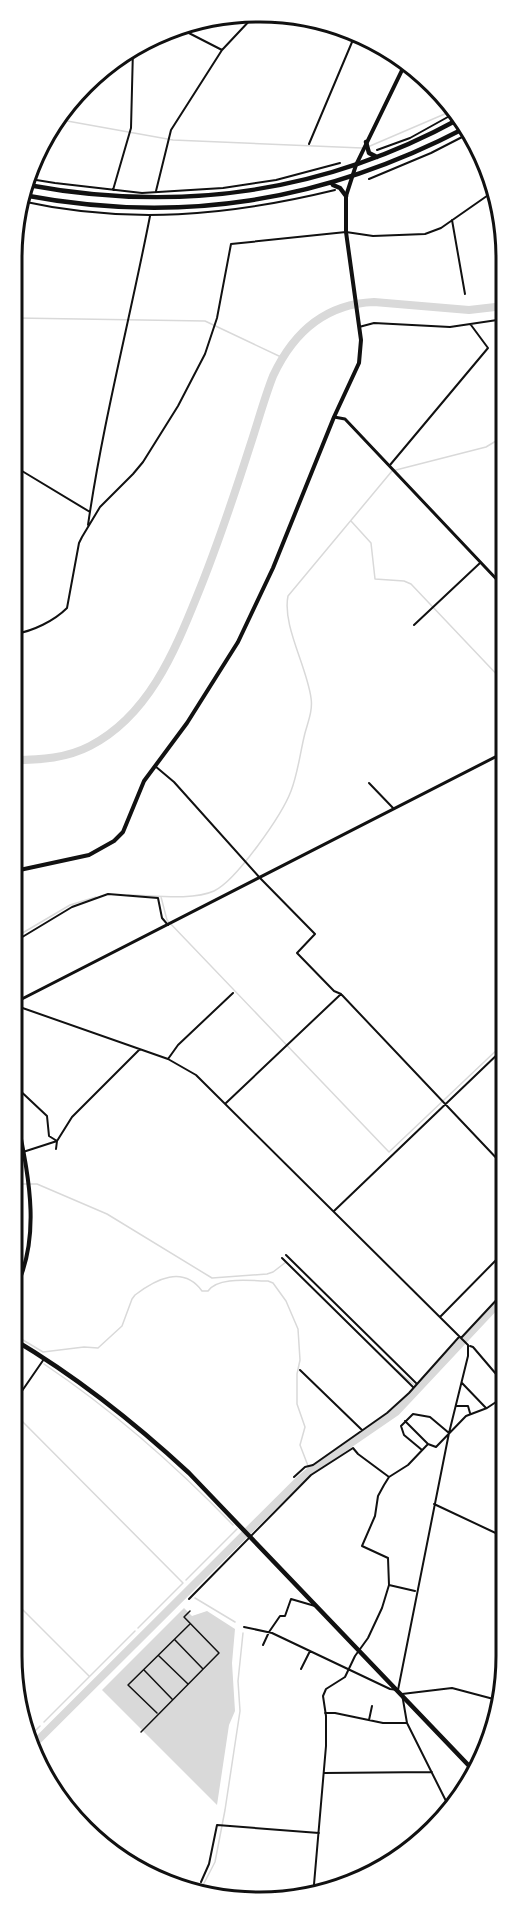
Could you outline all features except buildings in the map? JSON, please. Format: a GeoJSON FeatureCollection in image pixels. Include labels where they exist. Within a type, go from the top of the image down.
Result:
{"type":"FeatureCollection","features":[{"type":"Feature","properties":{"kind":"main road"},"geometry":{"type":"LineString","coordinates":[[22,869],[89,855],[114,841],[123,832],[138,792],[187,723],[238,642],[273,568],[334,417],[359,363],[361,340],[346,232],[346,196],[350,178],[402,70]]}},
{"type":"Feature","properties":{"kind":"main road"},"geometry":{"type":"LineString","coordinates":[[34,186],[70,192],[134,195],[223,194],[356,165],[452,122]]}},
{"type":"Feature","properties":{"kind":"main road"},"geometry":{"type":"LineString","coordinates":[[31,196],[108,207],[180,212],[244,203],[313,192],[329,184],[416,156],[458,132]]}},
{"type":"Feature","properties":{"kind":"main road"},"geometry":{"type":"LineString","coordinates":[[366,142],[369,153],[378,157]]}},
{"type":"Feature","properties":{"kind":"main road"},"geometry":{"type":"LineString","coordinates":[[329,184],[339,187],[346,196]]}},
{"type":"Feature","properties":{"kind":"main road"},"geometry":{"type":"LineString","coordinates":[[22,1147],[31,1194],[31,1219],[22,1272]]}},
{"type":"Feature","properties":{"kind":"main road"},"geometry":{"type":"LineString","coordinates":[[22,1345],[106,1402],[150,1437],[189,1473],[469,1765]]}},
{"type":"Feature","properties":{"kind":"street"},"geometry":{"type":"LineString","coordinates":[[156,191],[171,130],[222,50],[248,23]]}},
{"type":"Feature","properties":{"kind":"street"},"geometry":{"type":"LineString","coordinates":[[189,33],[222,50]]}},
{"type":"Feature","properties":{"kind":"street"},"geometry":{"type":"LineString","coordinates":[[309,144],[352,42]]}},
{"type":"Feature","properties":{"kind":"street"},"geometry":{"type":"LineString","coordinates":[[113,190],[130,128],[133,59]]}},
{"type":"Feature","properties":{"kind":"street"},"geometry":{"type":"LineString","coordinates":[[378,150],[402,144],[448,117]]}},
{"type":"Feature","properties":{"kind":"street"},"geometry":{"type":"LineString","coordinates":[[369,179],[403,166],[416,156],[431,153],[462,137]]}},
{"type":"Feature","properties":{"kind":"street"},"geometry":{"type":"LineString","coordinates":[[36,180],[134,195],[156,191],[223,188],[285,181],[340,163]]}},
{"type":"Feature","properties":{"kind":"street"},"geometry":{"type":"LineString","coordinates":[[313,192],[335,190]]}},
{"type":"Feature","properties":{"kind":"street"},"geometry":{"type":"LineString","coordinates":[[22,646],[22,633],[60,615],[67,608],[79,543],[100,507],[142,462],[189,385],[205,354],[217,318],[231,244],[346,232],[373,236],[425,234],[441,228],[487,196]]}},
{"type":"Feature","properties":{"kind":"street"},"geometry":{"type":"LineString","coordinates":[[30,203],[107,215],[150,216],[180,212]]}},
{"type":"Feature","properties":{"kind":"street"},"geometry":{"type":"LineString","coordinates":[[88,527],[106,417],[117,378],[150,216]]}},
{"type":"Feature","properties":{"kind":"street"},"geometry":{"type":"LineString","coordinates":[[452,220],[465,294]]}},
{"type":"Feature","properties":{"kind":"street"},"geometry":{"type":"LineString","coordinates":[[359,327],[374,323],[450,327],[496,320]]}},
{"type":"Feature","properties":{"kind":"street"},"geometry":{"type":"LineString","coordinates":[[390,465],[488,348],[471,325]]}},
{"type":"Feature","properties":{"kind":"street"},"geometry":{"type":"LineString","coordinates":[[334,417],[345,419],[496,578]]}},
{"type":"Feature","properties":{"kind":"street"},"geometry":{"type":"LineString","coordinates":[[22,471],[90,512]]}},
{"type":"Feature","properties":{"kind":"street"},"geometry":{"type":"LineString","coordinates":[[414,625],[481,562]]}},
{"type":"Feature","properties":{"kind":"street"},"geometry":{"type":"LineString","coordinates":[[22,1000],[496,757]]}},
{"type":"Feature","properties":{"kind":"street"},"geometry":{"type":"LineString","coordinates":[[155,766],[174,782],[260,878],[315,934],[297,952],[334,992],[341,994],[496,1158]]}},
{"type":"Feature","properties":{"kind":"street"},"geometry":{"type":"LineString","coordinates":[[369,783],[394,809]]}},
{"type":"Feature","properties":{"kind":"street"},"geometry":{"type":"LineString","coordinates":[[22,937],[72,907],[108,894],[158,898],[162,918],[168,925]]}},
{"type":"Feature","properties":{"kind":"street"},"geometry":{"type":"LineString","coordinates":[[168,1059],[178,1045],[233,993]]}},
{"type":"Feature","properties":{"kind":"street"},"geometry":{"type":"LineString","coordinates":[[225,1104],[341,994]]}},
{"type":"Feature","properties":{"kind":"street"},"geometry":{"type":"LineString","coordinates":[[22,1007],[168,1059],[196,1075],[468,1345],[473,1347],[496,1374]]}},
{"type":"Feature","properties":{"kind":"street"},"geometry":{"type":"LineString","coordinates":[[56,1149],[57,1141],[72,1117],[140,1049]]}},
{"type":"Feature","properties":{"kind":"street"},"geometry":{"type":"LineString","coordinates":[[334,1211],[496,1056]]}},
{"type":"Feature","properties":{"kind":"street"},"geometry":{"type":"LineString","coordinates":[[22,1093],[47,1116],[48,1136],[57,1141]]}},
{"type":"Feature","properties":{"kind":"street"},"geometry":{"type":"LineString","coordinates":[[23,1152],[57,1141]]}},
{"type":"Feature","properties":{"kind":"street"},"geometry":{"type":"LineString","coordinates":[[286,1255],[417,1384]]}},
{"type":"Feature","properties":{"kind":"street"},"geometry":{"type":"LineString","coordinates":[[282,1258],[414,1388]]}},
{"type":"Feature","properties":{"kind":"street"},"geometry":{"type":"LineString","coordinates":[[440,1317],[496,1260]]}},
{"type":"Feature","properties":{"kind":"street"},"geometry":{"type":"LineString","coordinates":[[294,1477],[305,1467],[313,1465],[387,1413],[414,1388],[496,1300]]}},
{"type":"Feature","properties":{"kind":"street"},"geometry":{"type":"LineString","coordinates":[[446,1801],[407,1723],[400,1692],[434,1504],[468,1356],[468,1345]]}},
{"type":"Feature","properties":{"kind":"street"},"geometry":{"type":"LineString","coordinates":[[22,1391],[44,1358]]}},
{"type":"Feature","properties":{"kind":"street"},"geometry":{"type":"LineString","coordinates":[[300,1370],[362,1430]]}},
{"type":"Feature","properties":{"kind":"street"},"geometry":{"type":"LineString","coordinates":[[462,1383],[486,1408]]}},
{"type":"Feature","properties":{"kind":"street"},"geometry":{"type":"LineString","coordinates":[[405,1421],[428,1444],[436,1447],[470,1413],[496,1402]]}},
{"type":"Feature","properties":{"kind":"street"},"geometry":{"type":"LineString","coordinates":[[456,1406],[468,1406],[470,1413]]}},
{"type":"Feature","properties":{"kind":"street"},"geometry":{"type":"LineString","coordinates":[[422,1450],[405,1435],[401,1426],[413,1414],[428,1416],[449,1433]]}},
{"type":"Feature","properties":{"kind":"street"},"geometry":{"type":"LineString","coordinates":[[314,1886],[326,1746],[325,1713],[322,1702],[324,1691],[333,1683],[343,1679],[382,1608],[389,1585],[388,1558],[362,1546],[375,1516],[378,1496],[390,1478],[408,1465],[428,1444]]}},
{"type":"Feature","properties":{"kind":"street"},"geometry":{"type":"LineString","coordinates":[[189,1599],[316,1471],[353,1448],[390,1478]]}},
{"type":"Feature","properties":{"kind":"street"},"geometry":{"type":"LineString","coordinates":[[313,1465],[316,1471]]}},
{"type":"Feature","properties":{"kind":"street"},"geometry":{"type":"LineString","coordinates":[[434,1504],[496,1533]]}},
{"type":"Feature","properties":{"kind":"street"},"geometry":{"type":"LineString","coordinates":[[389,1585],[417,1592]]}},
{"type":"Feature","properties":{"kind":"street"},"geometry":{"type":"LineString","coordinates":[[263,1645],[280,1616],[285,1616],[291,1599],[318,1607]]}},
{"type":"Feature","properties":{"kind":"street"},"geometry":{"type":"LineString","coordinates":[[269,1622],[275,1625]]}},
{"type":"Feature","properties":{"kind":"street"},"geometry":{"type":"LineString","coordinates":[[244,1627],[269,1632],[400,1692],[452,1688],[492,1698]]}},
{"type":"Feature","properties":{"kind":"street"},"geometry":{"type":"LineString","coordinates":[[301,1668],[310,1651]]}},
{"type":"Feature","properties":{"kind":"street"},"geometry":{"type":"LineString","coordinates":[[369,1720],[372,1706]]}},
{"type":"Feature","properties":{"kind":"street"},"geometry":{"type":"LineString","coordinates":[[325,1713],[336,1713],[383,1723],[407,1723]]}},
{"type":"Feature","properties":{"kind":"street"},"geometry":{"type":"LineString","coordinates":[[323,1773],[432,1772]]}},
{"type":"Feature","properties":{"kind":"street"},"geometry":{"type":"LineString","coordinates":[[201,1882],[209,1864],[217,1825],[319,1833]]}},
{"type":"Feature","properties":{"kind":"path"},"geometry":{"type":"LineString","coordinates":[[141,1732],[219,1653],[184,1617],[190,1611]]}},
{"type":"Feature","properties":{"kind":"path"},"geometry":{"type":"LineString","coordinates":[[157,1714],[128,1685],[190,1624]]}},
{"type":"Feature","properties":{"kind":"path"},"geometry":{"type":"LineString","coordinates":[[174,1640],[203,1668]]}},
{"type":"Feature","properties":{"kind":"path"},"geometry":{"type":"LineString","coordinates":[[158,1655],[188,1684]]}},
{"type":"Feature","properties":{"kind":"path"},"geometry":{"type":"LineString","coordinates":[[144,1670],[172,1699]]}},
{"type":"Feature","properties":{"kind":"shaded area"},"geometry":{"type":"Polygon","coordinates":[[[184,1608],[192,1616],[207,1611],[235,1629],[232,1663],[235,1711],[229,1725],[217,1805],[102,1690],[184,1608]]]}},
{"type":"Feature","properties":{"kind":"waterway"},"geometry":{"type":"LineString","coordinates":[[370,146],[446,114]]}},
{"type":"Feature","properties":{"kind":"waterway"},"geometry":{"type":"LineString","coordinates":[[67,121],[173,140],[362,148]]}},
{"type":"Feature","properties":{"kind":"waterway"},"geometry":{"type":"LineString","coordinates":[[22,760],[54,758],[90,746],[128,718],[157,681],[179,639],[197,596],[273,376],[290,347],[301,334],[326,315],[356,304],[374,302],[469,310],[496,307]]}},
{"type":"Feature","properties":{"kind":"waterway"},"geometry":{"type":"LineString","coordinates":[[22,318],[205,321],[281,357]]}},
{"type":"Feature","properties":{"kind":"waterway"},"geometry":{"type":"LineString","coordinates":[[128,895],[183,897],[205,894],[223,885],[246,861],[268,831],[291,791],[311,711],[309,686],[288,620],[288,596],[392,471],[486,447],[496,441]]}},
{"type":"Feature","properties":{"kind":"waterway"},"geometry":{"type":"LineString","coordinates":[[351,521],[371,543],[375,579],[404,581],[411,584],[496,674]]}},
{"type":"Feature","properties":{"kind":"waterway"},"geometry":{"type":"LineString","coordinates":[[22,933],[70,905],[96,897]]}},
{"type":"Feature","properties":{"kind":"waterway"},"geometry":{"type":"LineString","coordinates":[[161,897],[167,920],[389,1152],[496,1051]]}},
{"type":"Feature","properties":{"kind":"waterway"},"geometry":{"type":"LineString","coordinates":[[22,1184],[37,1184],[107,1214],[212,1278],[267,1274],[286,1262]]}},
{"type":"Feature","properties":{"kind":"waterway"},"geometry":{"type":"LineString","coordinates":[[22,1339],[43,1352],[84,1347],[98,1348],[122,1326],[135,1295],[169,1277],[186,1278],[202,1291],[208,1291],[213,1286],[227,1281],[273,1283],[286,1301],[298,1329],[300,1360],[297,1374],[297,1404],[305,1427],[300,1445],[310,1471]]}},
{"type":"Feature","properties":{"kind":"waterway"},"geometry":{"type":"LineString","coordinates":[[38,1740],[296,1483],[396,1412],[496,1305]]}},
{"type":"Feature","properties":{"kind":"waterway"},"geometry":{"type":"LineString","coordinates":[[44,1364],[143,1440],[233,1525]]}},
{"type":"Feature","properties":{"kind":"waterway"},"geometry":{"type":"LineString","coordinates":[[397,1370],[419,1389]]}},
{"type":"Feature","properties":{"kind":"waterway"},"geometry":{"type":"LineString","coordinates":[[22,1421],[183,1583],[138,1628]]}},
{"type":"Feature","properties":{"kind":"waterway"},"geometry":{"type":"LineString","coordinates":[[186,1580],[237,1529]]}},
{"type":"Feature","properties":{"kind":"waterway"},"geometry":{"type":"LineString","coordinates":[[195,1598],[235,1622]]}},
{"type":"Feature","properties":{"kind":"waterway"},"geometry":{"type":"LineString","coordinates":[[22,1609],[89,1676]]}},
{"type":"Feature","properties":{"kind":"waterway"},"geometry":{"type":"LineString","coordinates":[[44,1722],[135,1631]]}},
{"type":"Feature","properties":{"kind":"waterway"},"geometry":{"type":"LineString","coordinates":[[203,1885],[215,1862],[225,1810],[240,1711],[238,1681],[243,1633]]}},
{"type":"Feature","properties":{"kind":"waterway"},"geometry":{"type":"LineString","coordinates":[[35,1731],[40,1726]]}}]}
